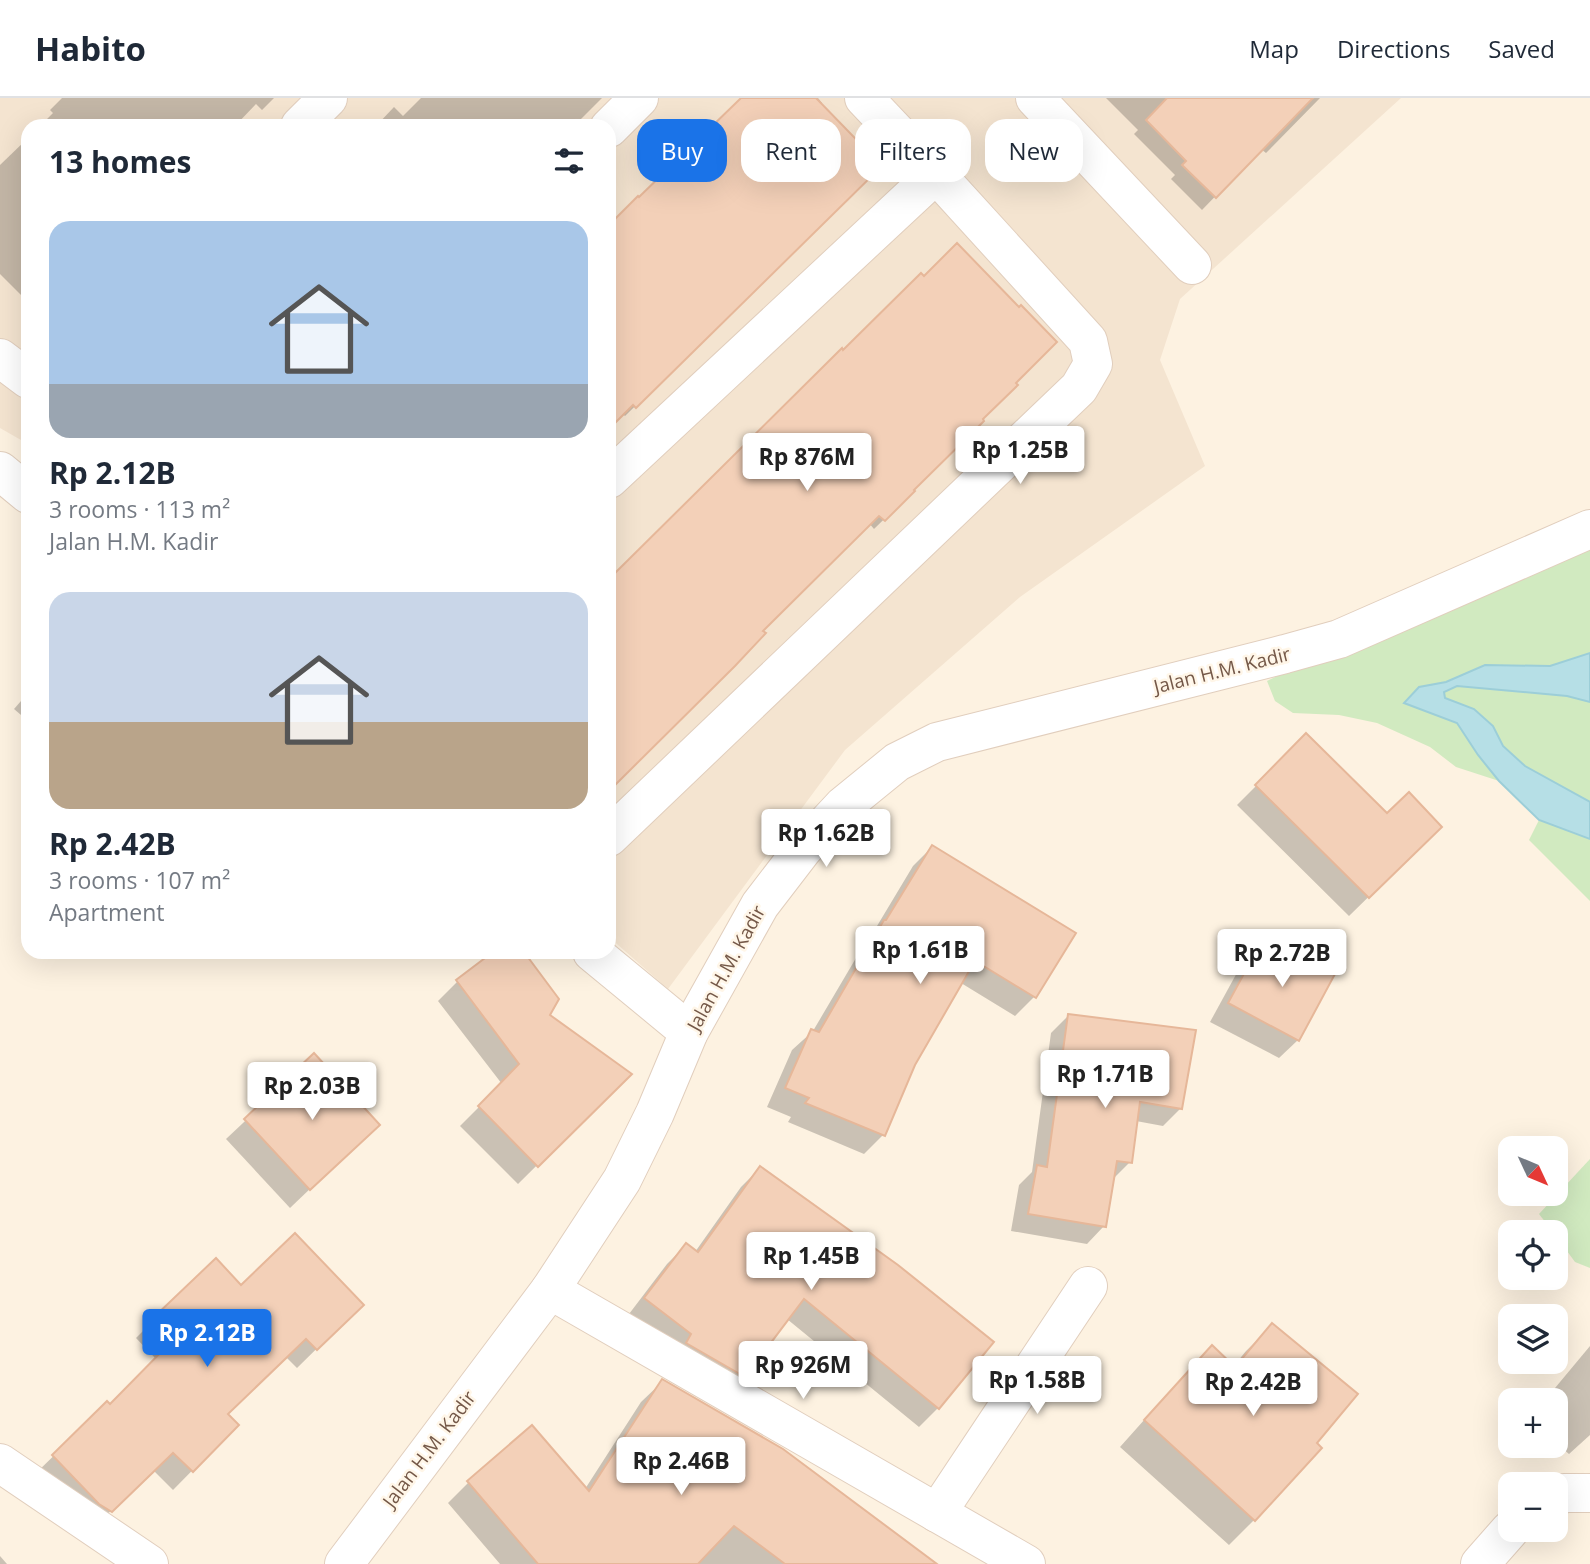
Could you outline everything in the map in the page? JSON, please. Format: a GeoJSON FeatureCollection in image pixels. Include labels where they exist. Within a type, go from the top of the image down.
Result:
{"type":"FeatureCollection","features":[{"type":"Feature","properties":{"kind":"street"},"geometry":{"type":"LineString","coordinates":[[307,119],[328,98]]}},
{"type":"Feature","properties":{"kind":"street"},"geometry":{"type":"LineString","coordinates":[[616,121],[639,98]]}},
{"type":"Feature","properties":{"kind":"street"},"geometry":{"type":"LineString","coordinates":[[864,98],[884,119]]}},
{"type":"Feature","properties":{"kind":"street"},"geometry":{"type":"LineString","coordinates":[[1035,98],[1192,265]]}},
{"type":"Feature","properties":{"kind":"street"},"geometry":{"type":"LineString","coordinates":[[616,473],[927,182]]}},
{"type":"Feature","properties":{"kind":"street"},"geometry":{"type":"LineString","coordinates":[[616,830],[1079,388],[1093,364],[1087,341],[943,182]]}},
{"type":"Feature","properties":{"kind":"street"},"geometry":{"type":"LineString","coordinates":[[0,358],[21,374]]}},
{"type":"Feature","properties":{"kind":"street"},"geometry":{"type":"LineString","coordinates":[[0,471],[21,488]]}},
{"type":"Feature","properties":{"kind":"street","name":"Jalan H.M. Kadir"},"geometry":{"type":"LineString","coordinates":[[344,1564],[550,1290],[622,1180],[655,1113],[689,1032],[760,905],[803,849],[844,806],[897,762],[937,742],[1339,639],[1590,529]]}},
{"type":"Feature","properties":{"kind":"street"},"geometry":{"type":"LineString","coordinates":[[600,959],[689,1032]]}},
{"type":"Feature","properties":{"kind":"street"},"geometry":{"type":"LineString","coordinates":[[937,1513],[1088,1286]]}},
{"type":"Feature","properties":{"kind":"street"},"geometry":{"type":"LineString","coordinates":[[550,1290],[1026,1564]]}},
{"type":"Feature","properties":{"kind":"street"},"geometry":{"type":"LineString","coordinates":[[0,1463],[149,1564]]}},
{"type":"Feature","properties":{"kind":"street"},"geometry":{"type":"LineString","coordinates":[[1568,1493],[1590,1493]]}},
{"type":"Feature","properties":{"kind":"street"},"geometry":{"type":"LineString","coordinates":[[1480,1564],[1499,1542]]}},
{"type":"Feature","properties":{"kind":"shaded area"},"geometry":{"type":"Polygon","coordinates":[[[0,98],[1401,98],[1180,299],[1160,360],[1205,466],[1020,597],[845,750],[668,989],[616,943],[616,119],[21,119],[21,440],[0,428],[0,98]]]}},
{"type":"Feature","properties":{"kind":"green space"},"geometry":{"type":"Polygon","coordinates":[[[1590,548],[1590,653],[1550,666],[1485,665],[1446,682],[1419,687],[1404,703],[1457,723],[1499,781],[1456,767],[1430,747],[1377,723],[1339,715],[1293,713],[1275,701],[1267,681],[1306,662],[1590,548]]]}},
{"type":"Feature","properties":{"kind":"green space"},"geometry":{"type":"Polygon","coordinates":[[[1457,686],[1567,696],[1590,702],[1590,802],[1525,766],[1503,746],[1493,726],[1474,709],[1445,698],[1444,692],[1457,686]]]}},
{"type":"Feature","properties":{"kind":"green space"},"geometry":{"type":"Polygon","coordinates":[[[1539,820],[1590,839],[1590,901],[1529,840],[1539,820]]]}},
{"type":"Feature","properties":{"kind":"green space"},"geometry":{"type":"Polygon","coordinates":[[[1590,1159],[1590,1268],[1575,1262],[1568,1252],[1568,1220],[1544,1220],[1539,1214],[1546,1206],[1568,1206],[1568,1183],[1590,1159]]]}},
{"type":"Feature","properties":{"kind":"water"},"geometry":{"type":"Polygon","coordinates":[[[1590,653],[1590,702],[1567,696],[1457,686],[1444,692],[1445,698],[1474,709],[1493,726],[1503,746],[1525,766],[1590,802],[1590,839],[1539,820],[1499,781],[1457,723],[1404,703],[1419,687],[1446,682],[1485,665],[1550,666],[1590,653]]]}},
{"type":"Feature","properties":{"kind":"building"},"geometry":{"type":"Polygon","coordinates":[[[741,98],[816,98],[836,119],[741,119],[741,182],[841,182],[841,124],[855,138],[855,182],[866,182],[636,408],[633,405],[616,422],[616,218],[654,182],[727,182],[727,119],[719,119],[741,98]]]}},
{"type":"Feature","properties":{"kind":"building"},"geometry":{"type":"Polygon","coordinates":[[[1167,98],[1313,98],[1216,198],[1182,165],[1186,161],[1146,120],[1167,98]]]}},
{"type":"Feature","properties":{"kind":"building"},"geometry":{"type":"Polygon","coordinates":[[[957,243],[1057,342],[915,491],[885,521],[879,516],[763,631],[766,633],[735,666],[616,784],[616,572],[842,348],[843,350],[921,273],[924,276],[957,243]]]}},
{"type":"Feature","properties":{"kind":"building"},"geometry":{"type":"Polygon","coordinates":[[[1306,733],[1387,813],[1409,792],[1442,827],[1369,898],[1255,785],[1306,733]]]}},
{"type":"Feature","properties":{"kind":"building"},"geometry":{"type":"Polygon","coordinates":[[[932,845],[1076,933],[1036,998],[975,961],[915,1065],[885,1136],[805,1103],[809,1098],[785,1088],[811,1029],[819,1032],[884,920],[932,845]]]}},
{"type":"Feature","properties":{"kind":"building"},"geometry":{"type":"Polygon","coordinates":[[[1264,937],[1335,974],[1299,1041],[1228,1003],[1264,937]]]}},
{"type":"Feature","properties":{"kind":"building"},"geometry":{"type":"Polygon","coordinates":[[[484,959],[529,959],[559,999],[550,1015],[632,1074],[538,1167],[478,1106],[519,1064],[456,980],[484,959]]]}},
{"type":"Feature","properties":{"kind":"building"},"geometry":{"type":"Polygon","coordinates":[[[1068,1014],[1196,1030],[1182,1109],[1140,1102],[1132,1163],[1117,1161],[1106,1227],[1028,1214],[1037,1165],[1047,1167],[1068,1014]]]}},
{"type":"Feature","properties":{"kind":"building"},"geometry":{"type":"Polygon","coordinates":[[[314,1053],[380,1125],[310,1190],[244,1119],[314,1053]]]}},
{"type":"Feature","properties":{"kind":"building"},"geometry":{"type":"Polygon","coordinates":[[[760,1166],[898,1265],[994,1342],[939,1409],[804,1299],[745,1377],[686,1343],[691,1334],[644,1298],[686,1243],[698,1252],[760,1166]]]}},
{"type":"Feature","properties":{"kind":"building"},"geometry":{"type":"Polygon","coordinates":[[[295,1233],[364,1305],[317,1350],[306,1339],[228,1414],[239,1425],[193,1472],[173,1453],[112,1512],[99,1504],[52,1455],[107,1401],[110,1404],[174,1339],[153,1318],[216,1258],[241,1285],[295,1233]]]}},
{"type":"Feature","properties":{"kind":"building"},"geometry":{"type":"Polygon","coordinates":[[[1272,1323],[1358,1394],[1317,1443],[1322,1448],[1255,1521],[1144,1420],[1212,1345],[1235,1367],[1272,1323]]]}},
{"type":"Feature","properties":{"kind":"building"},"geometry":{"type":"Polygon","coordinates":[[[662,1379],[783,1449],[937,1564],[785,1564],[734,1526],[698,1564],[538,1564],[467,1481],[532,1425],[589,1491],[662,1379]]]}}]}
